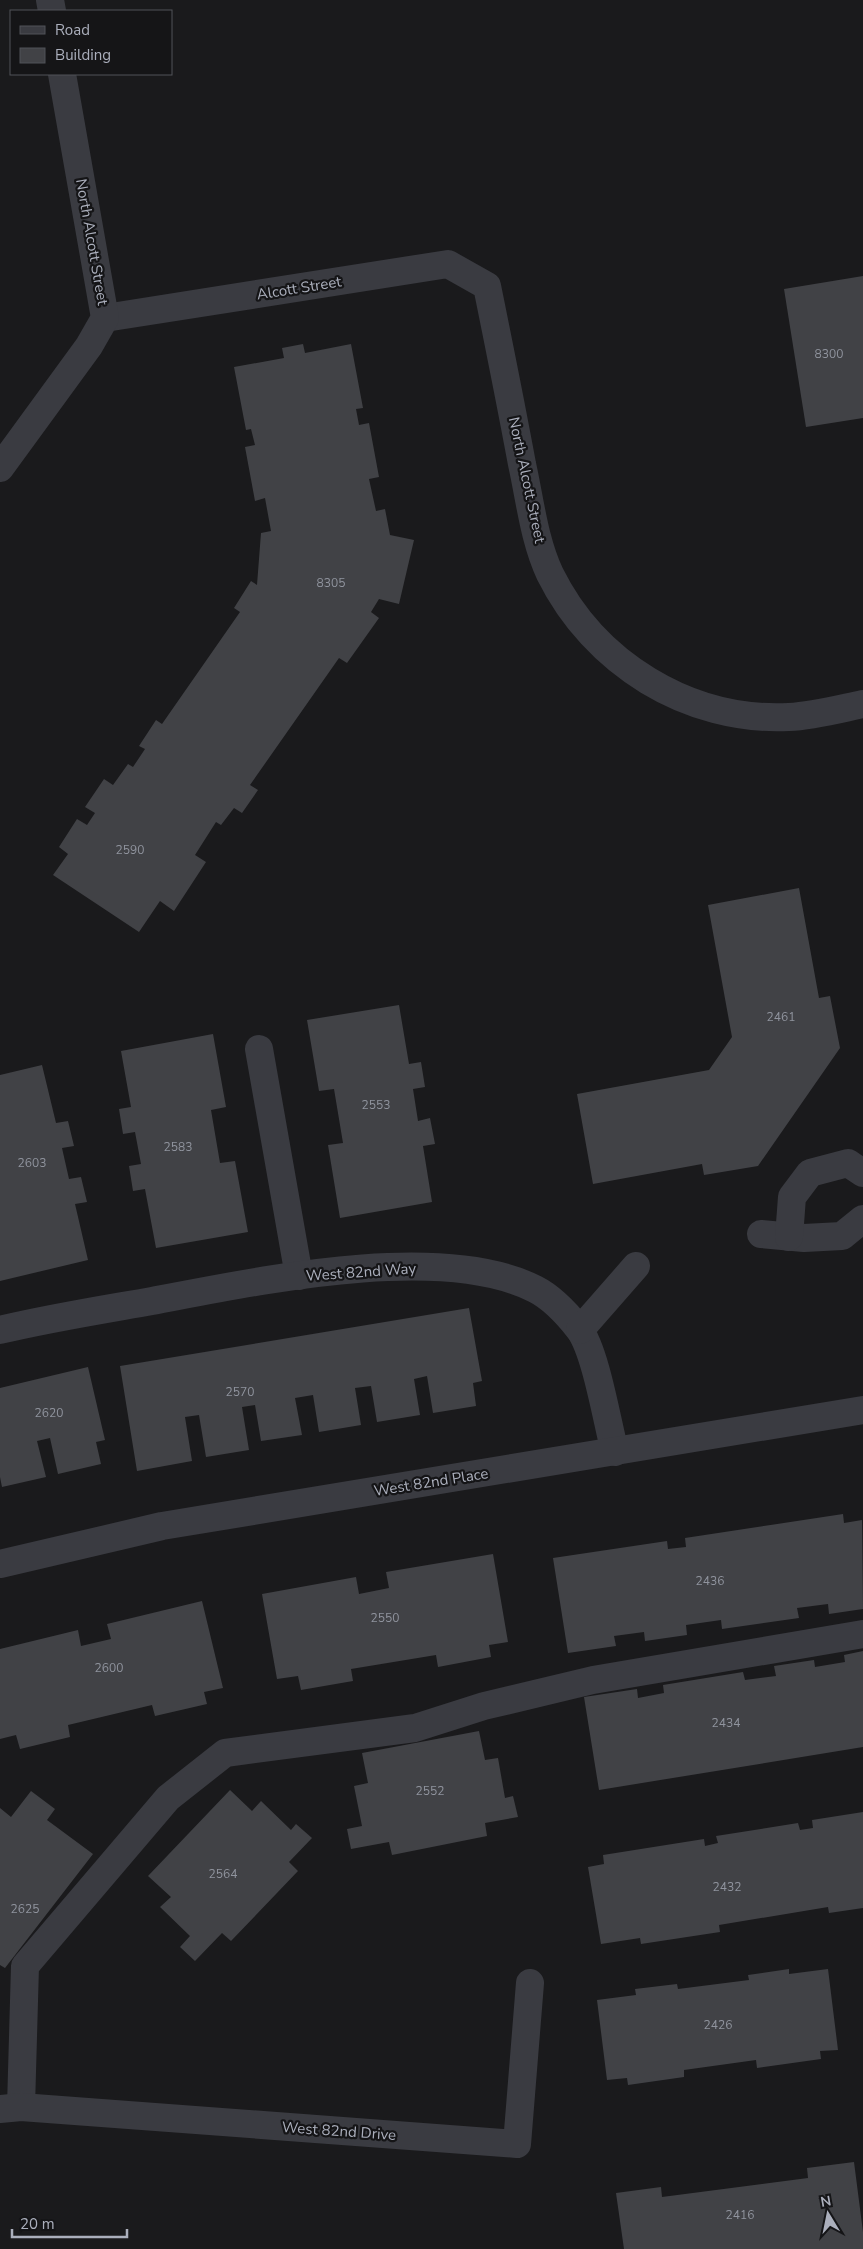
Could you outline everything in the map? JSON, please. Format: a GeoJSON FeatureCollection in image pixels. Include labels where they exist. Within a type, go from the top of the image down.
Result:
{"type":"FeatureCollection","features":[{"type":"Feature","properties":{"kind":"street","name":"North Alcott Street"},"geometry":{"type":"LineString","coordinates":[[0,468],[90,346],[105,318],[62,75]]}},
{"type":"Feature","properties":{"kind":"street","name":"Alcott Street"},"geometry":{"type":"LineString","coordinates":[[105,318],[448,264],[487,286]]}},
{"type":"Feature","properties":{"kind":"street","name":"North Alcott Street"},"geometry":{"type":"LineString","coordinates":[[487,286],[536,532],[550,573],[575,615],[592,636],[612,656],[650,683],[691,703],[717,711],[744,716],[789,718],[863,704]]}},
{"type":"Feature","properties":{"kind":"street"},"geometry":{"type":"LineString","coordinates":[[259,1050],[299,1276]]}},
{"type":"Feature","properties":{"kind":"street"},"geometry":{"type":"LineString","coordinates":[[789,1237],[792,1197],[810,1173],[848,1163],[863,1173]]}},
{"type":"Feature","properties":{"kind":"street"},"geometry":{"type":"LineString","coordinates":[[761,1234],[789,1237],[842,1236],[863,1219]]}},
{"type":"Feature","properties":{"kind":"street","name":"West 82nd Way"},"geometry":{"type":"LineString","coordinates":[[0,1330],[194,1293],[299,1276],[403,1266],[469,1270],[508,1278],[536,1289],[560,1308],[580,1330],[593,1361],[615,1452]]}},
{"type":"Feature","properties":{"kind":"street"},"geometry":{"type":"LineString","coordinates":[[580,1330],[636,1266]]}},
{"type":"Feature","properties":{"kind":"street","name":"West 82nd Place"},"geometry":{"type":"LineString","coordinates":[[0,1564],[162,1526],[863,1410]]}},
{"type":"Feature","properties":{"kind":"street"},"geometry":{"type":"LineString","coordinates":[[11,2108],[25,1966],[168,1798],[225,1753],[415,1728],[484,1706],[593,1680],[863,1634]]}},
{"type":"Feature","properties":{"kind":"street","name":"West 82nd Drive"},"geometry":{"type":"LineString","coordinates":[[11,2108],[517,2144],[530,1983]]}},
{"type":"Feature","properties":{"kind":"building"},"geometry":{"type":"Polygon","coordinates":[[[863,276],[863,418],[806,427],[784,289],[863,276]]]}},
{"type":"Feature","properties":{"kind":"building"},"geometry":{"type":"Polygon","coordinates":[[[303,344],[305,353],[351,344],[363,408],[356,409],[359,425],[369,423],[379,477],[369,479],[376,511],[385,509],[390,535],[414,540],[399,604],[379,599],[371,612],[379,618],[347,663],[339,658],[250,785],[258,790],[242,813],[234,808],[221,825],[216,822],[195,855],[206,862],[174,911],[160,901],[139,932],[53,875],[68,854],[59,847],[77,819],[87,825],[95,813],[85,807],[104,779],[113,785],[128,764],[133,767],[145,749],[139,746],[156,720],[162,724],[240,612],[234,608],[251,581],[257,585],[261,533],[271,531],[265,498],[255,501],[245,447],[255,445],[251,429],[246,430],[234,367],[284,358],[282,348],[303,344]]]}},
{"type":"Feature","properties":{"kind":"building"},"geometry":{"type":"Polygon","coordinates":[[[799,888],[819,998],[830,996],[840,1048],[758,1166],[704,1175],[702,1164],[593,1184],[577,1094],[709,1070],[732,1037],[708,905],[799,888]]]}},
{"type":"Feature","properties":{"kind":"building"},"geometry":{"type":"Polygon","coordinates":[[[399,1005],[409,1064],[421,1062],[425,1087],[413,1089],[418,1121],[430,1118],[435,1144],[423,1146],[432,1202],[340,1218],[328,1145],[343,1143],[334,1089],[319,1091],[307,1020],[399,1005]]]}},
{"type":"Feature","properties":{"kind":"building"},"geometry":{"type":"Polygon","coordinates":[[[213,1034],[226,1107],[211,1110],[220,1163],[235,1161],[248,1232],[156,1248],[145,1189],[133,1191],[129,1166],[141,1164],[135,1132],[123,1134],[119,1109],[131,1107],[121,1051],[213,1034]]]}},
{"type":"Feature","properties":{"kind":"building"},"geometry":{"type":"Polygon","coordinates":[[[42,1065],[56,1123],[68,1121],[74,1146],[62,1148],[69,1179],[81,1177],[87,1202],[75,1204],[88,1260],[0,1281],[0,1075],[42,1065]]]}},
{"type":"Feature","properties":{"kind":"building"},"geometry":{"type":"Polygon","coordinates":[[[469,1308],[482,1381],[473,1383],[476,1406],[433,1413],[427,1376],[414,1379],[420,1415],[377,1422],[371,1386],[355,1388],[361,1425],[319,1432],[313,1395],[295,1398],[302,1435],[261,1441],[255,1405],[242,1407],[249,1450],[206,1457],[199,1415],[185,1417],[192,1461],[137,1471],[120,1366],[469,1308]]]}},
{"type":"Feature","properties":{"kind":"building"},"geometry":{"type":"Polygon","coordinates":[[[88,1367],[105,1440],[96,1442],[101,1464],[58,1474],[50,1438],[37,1441],[46,1477],[2,1487],[0,1477],[0,1388],[88,1367]]]}},
{"type":"Feature","properties":{"kind":"building"},"geometry":{"type":"Polygon","coordinates":[[[843,1514],[844,1523],[862,1520],[863,1609],[829,1614],[828,1604],[797,1608],[799,1618],[722,1629],[721,1620],[686,1625],[687,1635],[645,1641],[644,1632],[614,1636],[616,1646],[568,1653],[553,1558],[667,1541],[668,1549],[686,1547],[685,1538],[843,1514]]]}},
{"type":"Feature","properties":{"kind":"building"},"geometry":{"type":"Polygon","coordinates":[[[493,1554],[508,1642],[489,1645],[491,1657],[438,1667],[436,1655],[351,1669],[353,1681],[301,1690],[298,1676],[277,1679],[262,1594],[356,1577],[359,1594],[389,1588],[386,1572],[493,1554]]]}},
{"type":"Feature","properties":{"kind":"building"},"geometry":{"type":"Polygon","coordinates":[[[202,1601],[223,1688],[204,1692],[207,1704],[155,1716],[152,1705],[68,1725],[70,1737],[20,1749],[16,1735],[0,1739],[0,1649],[78,1630],[81,1646],[111,1639],[107,1624],[202,1601]]]}},
{"type":"Feature","properties":{"kind":"building"},"geometry":{"type":"Polygon","coordinates":[[[863,1651],[863,1747],[599,1790],[584,1697],[637,1689],[638,1698],[664,1693],[663,1685],[743,1672],[745,1680],[776,1676],[774,1666],[814,1660],[815,1667],[845,1662],[844,1655],[863,1651]]]}},
{"type":"Feature","properties":{"kind":"building"},"geometry":{"type":"Polygon","coordinates":[[[479,1731],[485,1760],[498,1758],[505,1798],[513,1796],[518,1817],[485,1823],[487,1836],[392,1855],[389,1842],[351,1849],[347,1829],[362,1826],[354,1786],[368,1783],[362,1753],[479,1731]]]}},
{"type":"Feature","properties":{"kind":"building"},"geometry":{"type":"Polygon","coordinates":[[[230,1790],[252,1811],[261,1801],[291,1830],[296,1824],[312,1838],[289,1862],[298,1871],[231,1941],[222,1933],[195,1961],[180,1947],[190,1936],[160,1907],[171,1897],[148,1876],[230,1790]]]}},
{"type":"Feature","properties":{"kind":"building"},"geometry":{"type":"Polygon","coordinates":[[[31,1791],[55,1809],[47,1820],[93,1854],[5,1968],[0,1965],[0,1808],[11,1817],[31,1791]]]}},
{"type":"Feature","properties":{"kind":"building"},"geometry":{"type":"Polygon","coordinates":[[[863,1812],[863,1908],[829,1913],[828,1907],[719,1925],[720,1932],[641,1944],[640,1938],[601,1944],[588,1867],[604,1864],[603,1855],[704,1839],[705,1846],[718,1843],[716,1836],[798,1823],[800,1830],[813,1828],[812,1820],[863,1812]]]}},
{"type":"Feature","properties":{"kind":"building"},"geometry":{"type":"Polygon","coordinates":[[[789,1969],[789,1974],[828,1969],[838,2050],[820,2051],[821,2059],[757,2068],[756,2060],[684,2070],[684,2077],[628,2085],[627,2078],[607,2080],[597,2000],[636,1995],[635,1989],[677,1984],[678,1989],[749,1980],[748,1975],[789,1969]]]}},
{"type":"Feature","properties":{"kind":"building"},"geometry":{"type":"Polygon","coordinates":[[[854,2162],[863,2232],[863,2249],[624,2249],[616,2193],[661,2187],[662,2197],[808,2178],[807,2168],[854,2162]]]}}]}
